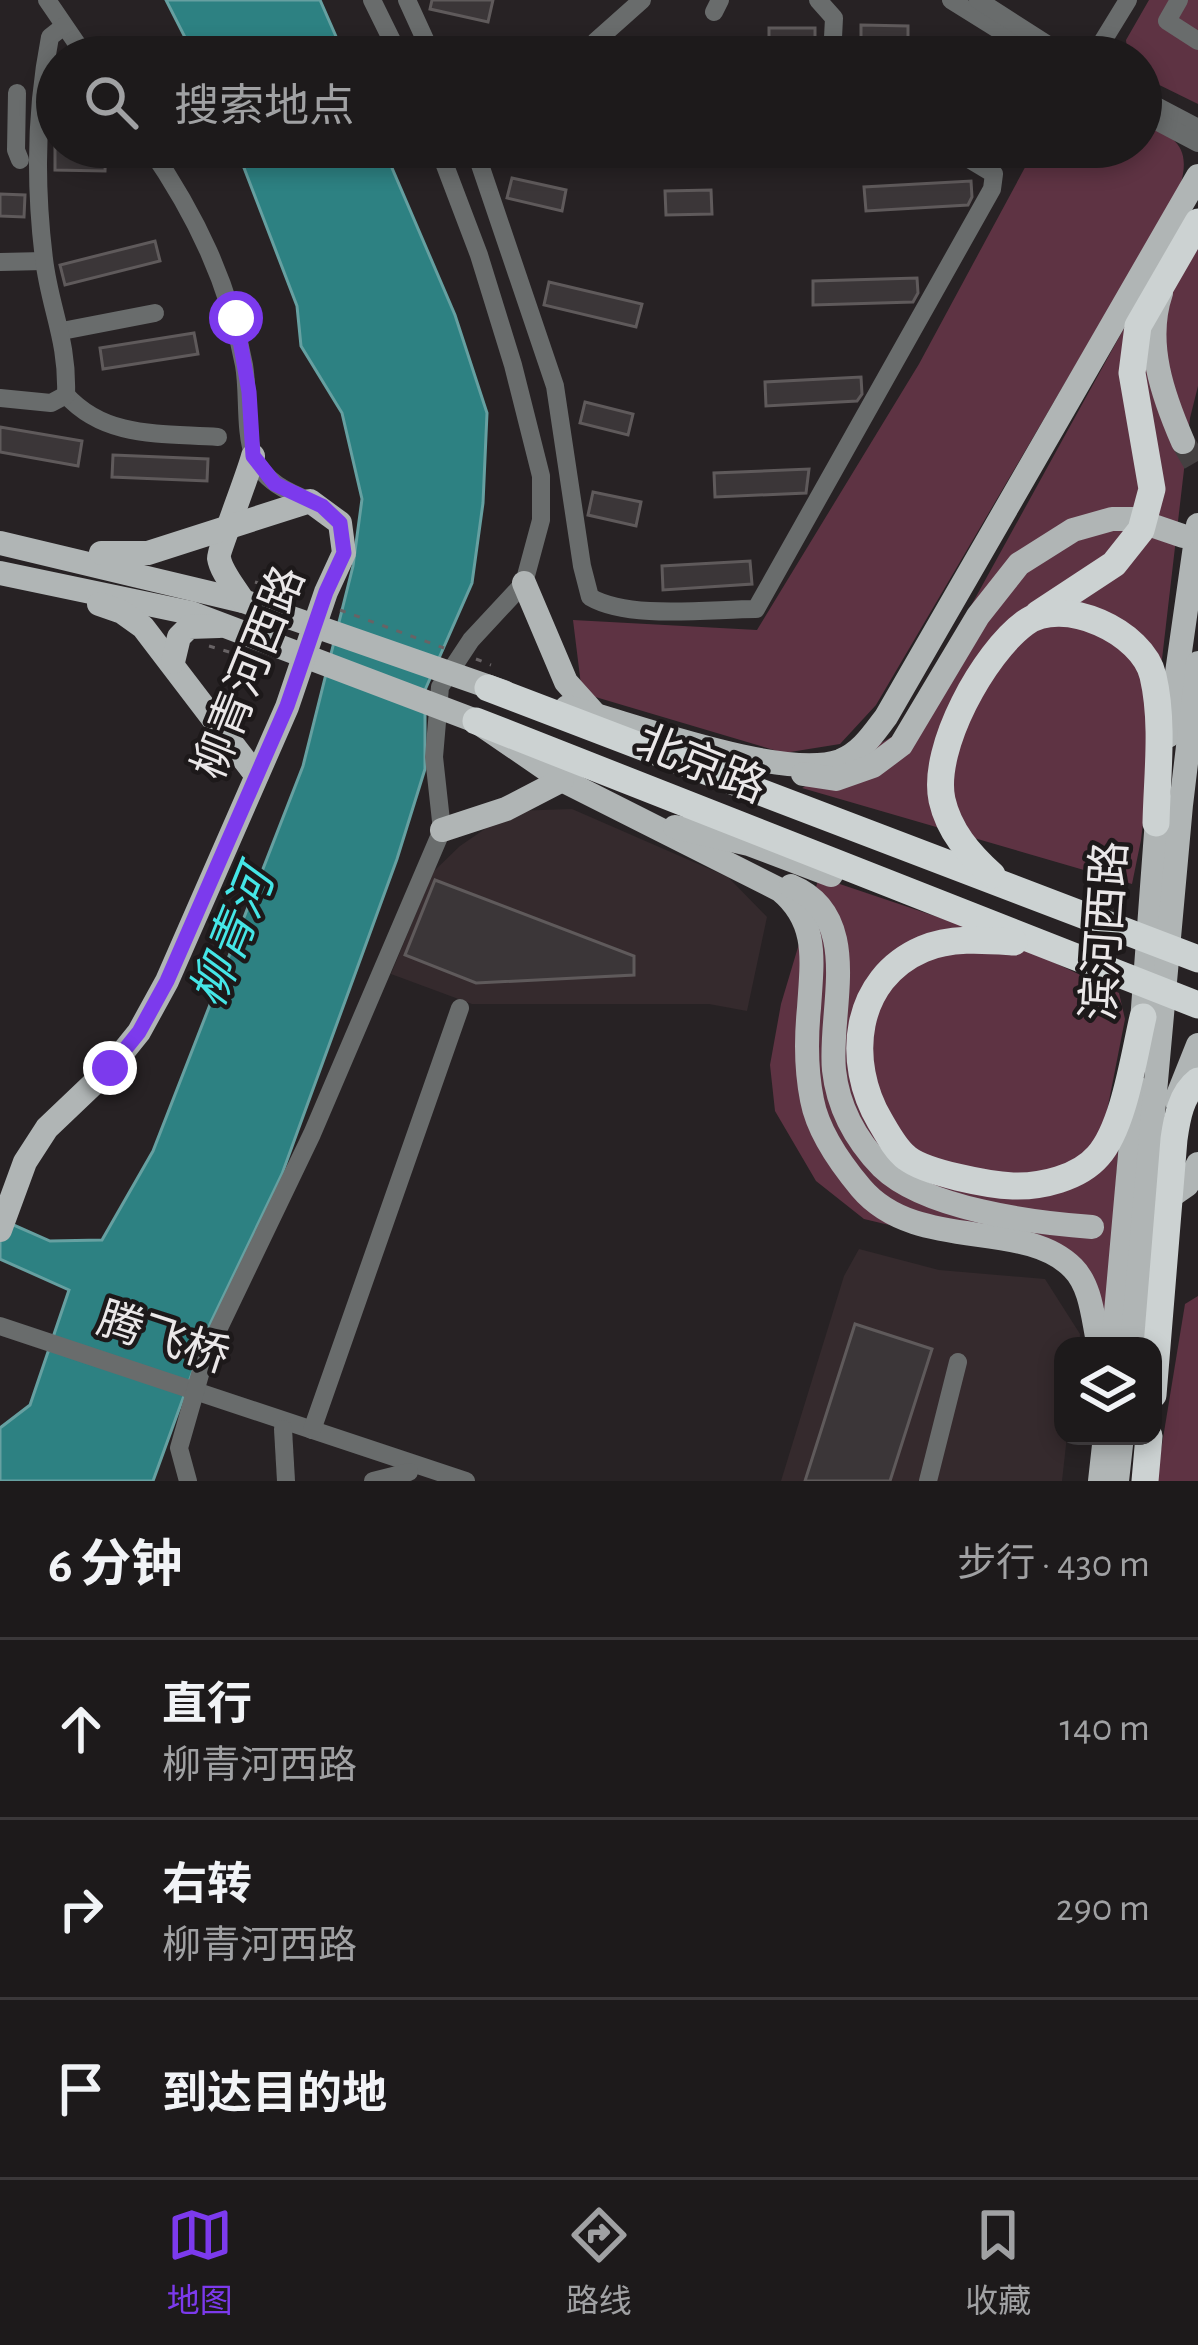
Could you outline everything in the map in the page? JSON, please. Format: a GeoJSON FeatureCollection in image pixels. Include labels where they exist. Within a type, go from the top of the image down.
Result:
{"type":"FeatureCollection","features":[{"type":"Feature","properties":{"kind":"highway"},"geometry":{"type":"LineString","coordinates":[[999,882],[960,842],[940,794],[943,760],[957,718],[981,675],[1028,620],[1114,564],[1133,544],[1150,506],[1149,467],[1132,373],[1138,326],[1198,221]]}},
{"type":"Feature","properties":{"kind":"highway"},"geometry":{"type":"LineString","coordinates":[[1028,620],[1056,614],[1088,618],[1115,628],[1139,649],[1153,673],[1159,739],[1156,823]]}},
{"type":"Feature","properties":{"kind":"highway","name":"北京路"},"geometry":{"type":"LineString","coordinates":[[490,677],[907,847],[1198,959]]}},
{"type":"Feature","properties":{"kind":"highway","name":"北京路"},"geometry":{"type":"LineString","coordinates":[[476,721],[1198,1005]]}},
{"type":"Feature","properties":{"kind":"highway"},"geometry":{"type":"LineString","coordinates":[[1039,944],[946,943],[925,948],[881,980],[858,1032],[860,1072],[868,1101],[908,1160],[995,1185],[1021,1187],[1078,1171],[1099,1155],[1124,1100],[1143,1017]]}},
{"type":"Feature","properties":{"kind":"highway"},"geometry":{"type":"LineString","coordinates":[[1158,1337],[1178,1114],[1190,1087],[1198,1081]]}},
{"type":"Feature","properties":{"kind":"highway"},"geometry":{"type":"LineString","coordinates":[[1145,1481],[1148,1445]]}},
{"type":"Feature","properties":{"kind":"main road"},"geometry":{"type":"LineString","coordinates":[[10,545],[243,601],[490,677],[528,698],[688,744],[773,761],[838,761],[862,748],[886,717],[1198,176]]}},
{"type":"Feature","properties":{"kind":"main road"},"geometry":{"type":"LineString","coordinates":[[1168,271],[1157,304],[1157,364],[1183,442]]}},
{"type":"Feature","properties":{"kind":"main road"},"geometry":{"type":"LineString","coordinates":[[243,601],[219,559],[253,456]]}},
{"type":"Feature","properties":{"kind":"main road"},"geometry":{"type":"LineString","coordinates":[[10,545],[136,555],[310,501]]}},
{"type":"Feature","properties":{"kind":"main road","name":"柳青河西路"},"geometry":{"type":"LineString","coordinates":[[0,1230],[25,1162],[47,1128],[110,1068],[139,1032],[167,981],[287,706],[344,553],[340,523],[310,501]]}},
{"type":"Feature","properties":{"kind":"main road"},"geometry":{"type":"LineString","coordinates":[[773,761],[802,774],[836,779],[873,766],[901,745],[978,616],[1019,564],[1073,530],[1112,519],[1133,519],[1192,536]]}},
{"type":"Feature","properties":{"kind":"main road","name":"滨河西路"},"geometry":{"type":"LineString","coordinates":[[1145,1204],[1143,1017],[1156,823],[1192,536]]}},
{"type":"Feature","properties":{"kind":"main road"},"geometry":{"type":"LineString","coordinates":[[9,574],[122,612],[176,650],[256,775]]}},
{"type":"Feature","properties":{"kind":"main road"},"geometry":{"type":"LineString","coordinates":[[9,574],[191,613],[284,659],[476,721],[562,780],[780,890],[797,904],[810,933],[814,955],[807,1058],[812,1105],[827,1142],[864,1192],[897,1215],[940,1231],[1050,1252],[1076,1270],[1091,1304],[1097,1337]]}},
{"type":"Feature","properties":{"kind":"main road"},"geometry":{"type":"LineString","coordinates":[[524,583],[555,660],[578,698],[596,715]]}},
{"type":"Feature","properties":{"kind":"main road"},"geometry":{"type":"LineString","coordinates":[[176,650],[189,627],[224,626]]}},
{"type":"Feature","properties":{"kind":"main road"},"geometry":{"type":"LineString","coordinates":[[528,698],[548,691],[555,681],[555,660]]}},
{"type":"Feature","properties":{"kind":"main road","name":"滨河西路"},"geometry":{"type":"LineString","coordinates":[[1115,1337],[1131,1241],[1145,1204],[1198,663]]}},
{"type":"Feature","properties":{"kind":"main road"},"geometry":{"type":"LineString","coordinates":[[688,744],[766,782],[888,827],[956,866]]}},
{"type":"Feature","properties":{"kind":"main road"},"geometry":{"type":"LineString","coordinates":[[527,758],[541,774],[536,794]]}},
{"type":"Feature","properties":{"kind":"main road"},"geometry":{"type":"LineString","coordinates":[[442,830],[479,820],[562,780]]}},
{"type":"Feature","properties":{"kind":"main road"},"geometry":{"type":"LineString","coordinates":[[644,820],[749,844],[865,887],[946,907]]}},
{"type":"Feature","properties":{"kind":"main road"},"geometry":{"type":"LineString","coordinates":[[710,855],[799,889],[823,912],[837,942],[834,1068],[841,1105],[857,1136],[885,1170],[928,1194],[990,1213],[1092,1227]]}},
{"type":"Feature","properties":{"kind":"main road"},"geometry":{"type":"LineString","coordinates":[[1148,1176],[1198,1045]]}},
{"type":"Feature","properties":{"kind":"main road"},"geometry":{"type":"LineString","coordinates":[[1145,1204],[1187,1185],[1198,1164]]}},
{"type":"Feature","properties":{"kind":"main road","name":"滨河西路"},"geometry":{"type":"LineString","coordinates":[[1131,1241],[1132,1337]]}},
{"type":"Feature","properties":{"kind":"main road"},"geometry":{"type":"LineString","coordinates":[[1100,1481],[1104,1445]]}},
{"type":"Feature","properties":{"kind":"main road"},"geometry":{"type":"LineString","coordinates":[[1117,1481],[1121,1445]]}},
{"type":"Feature","properties":{"kind":"street"},"geometry":{"type":"LineString","coordinates":[[47,0],[71,36]]}},
{"type":"Feature","properties":{"kind":"street"},"geometry":{"type":"LineString","coordinates":[[372,0],[390,36]]}},
{"type":"Feature","properties":{"kind":"street"},"geometry":{"type":"LineString","coordinates":[[407,0],[424,36]]}},
{"type":"Feature","properties":{"kind":"street"},"geometry":{"type":"LineString","coordinates":[[602,36],[642,0]]}},
{"type":"Feature","properties":{"kind":"street"},"geometry":{"type":"LineString","coordinates":[[818,0],[834,18],[833,36]]}},
{"type":"Feature","properties":{"kind":"street"},"geometry":{"type":"LineString","coordinates":[[951,0],[1008,36]]}},
{"type":"Feature","properties":{"kind":"street"},"geometry":{"type":"LineString","coordinates":[[978,0],[1034,36]]}},
{"type":"Feature","properties":{"kind":"street"},"geometry":{"type":"LineString","coordinates":[[1100,36],[1118,0]]}},
{"type":"Feature","properties":{"kind":"street"},"geometry":{"type":"LineString","coordinates":[[1103,36],[1128,0]]}},
{"type":"Feature","properties":{"kind":"street"},"geometry":{"type":"LineString","coordinates":[[1179,0],[1167,22],[1198,41]]}},
{"type":"Feature","properties":{"kind":"street"},"geometry":{"type":"LineString","coordinates":[[51,36],[64,26]]}},
{"type":"Feature","properties":{"kind":"street"},"geometry":{"type":"LineString","coordinates":[[8,93],[20,160]]}},
{"type":"Feature","properties":{"kind":"street"},"geometry":{"type":"LineString","coordinates":[[1162,109],[1198,128]]}},
{"type":"Feature","properties":{"kind":"street"},"geometry":{"type":"LineString","coordinates":[[1162,124],[1198,143]]}},
{"type":"Feature","properties":{"kind":"street"},"geometry":{"type":"LineString","coordinates":[[41,168],[44,261],[67,358],[66,395],[83,414],[115,429],[218,437]]}},
{"type":"Feature","properties":{"kind":"street"},"geometry":{"type":"LineString","coordinates":[[164,168],[212,251],[236,318],[249,392],[253,456]]}},
{"type":"Feature","properties":{"kind":"street"},"geometry":{"type":"LineString","coordinates":[[188,1481],[179,1448],[205,1358],[312,1134],[442,830],[434,758],[440,687],[472,640],[524,583],[541,520],[541,476],[486,277],[446,168]]}},
{"type":"Feature","properties":{"kind":"street"},"geometry":{"type":"LineString","coordinates":[[481,168],[555,386],[581,566],[590,597],[608,608],[756,609],[992,189],[994,174],[984,168]]}},
{"type":"Feature","properties":{"kind":"street"},"geometry":{"type":"LineString","coordinates":[[0,262],[44,261]]}},
{"type":"Feature","properties":{"kind":"street"},"geometry":{"type":"LineString","coordinates":[[62,332],[155,313]]}},
{"type":"Feature","properties":{"kind":"street"},"geometry":{"type":"LineString","coordinates":[[0,398],[51,403],[66,395]]}},
{"type":"Feature","properties":{"kind":"street","name":"柳青河西路"},"geometry":{"type":"LineString","coordinates":[[253,456],[275,484],[310,501]]}},
{"type":"Feature","properties":{"kind":"street"},"geometry":{"type":"LineString","coordinates":[[312,1430],[460,1008]]}},
{"type":"Feature","properties":{"kind":"street"},"geometry":{"type":"LineString","coordinates":[[0,1326],[31,1341]]}},
{"type":"Feature","properties":{"kind":"street"},"geometry":{"type":"LineString","coordinates":[[0,1336],[31,1341]]}},
{"type":"Feature","properties":{"kind":"street","name":"腾飞桥"},"geometry":{"type":"LineString","coordinates":[[31,1341],[273,1423]]}},
{"type":"Feature","properties":{"kind":"street"},"geometry":{"type":"LineString","coordinates":[[928,1481],[958,1362]]}},
{"type":"Feature","properties":{"kind":"street"},"geometry":{"type":"LineString","coordinates":[[273,1423],[312,1430],[466,1481]]}},
{"type":"Feature","properties":{"kind":"street"},"geometry":{"type":"LineString","coordinates":[[273,1423],[438,1481]]}},
{"type":"Feature","properties":{"kind":"street"},"geometry":{"type":"LineString","coordinates":[[273,1423],[286,1481]]}},
{"type":"Feature","properties":{"kind":"street"},"geometry":{"type":"LineString","coordinates":[[373,1481],[409,1472]]}},
{"type":"Feature","properties":{"kind":"path"},"geometry":{"type":"LineString","coordinates":[[328,606],[450,650]]}},
{"type":"Feature","properties":{"kind":"path"},"geometry":{"type":"LineString","coordinates":[[176,650],[284,659]]}},
{"type":"Feature","properties":{"kind":"path"},"geometry":{"type":"LineString","coordinates":[[471,658],[490,677]]}},
{"type":"Feature","properties":{"kind":"shaded area"},"geometry":{"type":"Polygon","coordinates":[[[1149,0],[1198,0],[1198,104],[1162,86],[1162,36],[1128,36],[1149,0]]]}},
{"type":"Feature","properties":{"kind":"shaded area"},"geometry":{"type":"Polygon","coordinates":[[[1162,132],[1178,145],[1184,161],[1180,187],[876,705],[840,744],[784,753],[582,693],[573,620],[757,630],[919,364],[1025,168],[1162,168],[1162,132]]]}},
{"type":"Feature","properties":{"kind":"shaded area"},"geometry":{"type":"Polygon","coordinates":[[[1198,232],[1198,386],[1190,418],[1132,884],[802,788],[902,731],[1133,312],[1166,294],[1198,232]]]}},
{"type":"Feature","properties":{"kind":"shaded area"},"geometry":{"type":"Polygon","coordinates":[[[572,809],[728,877],[767,917],[747,1011],[709,1004],[472,1004],[391,974],[433,872],[460,846],[511,811],[572,809]]]}},
{"type":"Feature","properties":{"kind":"shaded area"},"geometry":{"type":"Polygon","coordinates":[[[819,877],[1006,940],[1119,993],[1125,1019],[1100,1147],[1118,1152],[1106,1333],[1059,1258],[969,1244],[864,1219],[816,1181],[775,1111],[770,1065],[781,1004],[819,877]]]}},
{"type":"Feature","properties":{"kind":"shaded area"},"geometry":{"type":"Polygon","coordinates":[[[859,1249],[939,1270],[1045,1279],[1080,1334],[1054,1337],[1054,1445],[1066,1445],[1062,1481],[781,1481],[844,1276],[859,1249]]]}},
{"type":"Feature","properties":{"kind":"shaded area"},"geometry":{"type":"Polygon","coordinates":[[[1198,1296],[1198,1481],[1156,1481],[1162,1445],[1185,1304],[1198,1296]]]}},
{"type":"Feature","properties":{"kind":"water"},"geometry":{"type":"Polygon","coordinates":[[[166,0],[320,0],[336,36],[184,36],[166,0]]]}},
{"type":"Feature","properties":{"kind":"water"},"geometry":{"type":"Polygon","coordinates":[[[244,168],[392,168],[455,315],[487,413],[483,503],[472,583],[425,690],[425,769],[282,1174],[210,1324],[153,1481],[0,1481],[0,1428],[30,1405],[69,1290],[0,1259],[0,1219],[50,1241],[102,1240],[153,1151],[303,766],[353,566],[362,499],[342,413],[301,346],[297,306],[244,168]]]}},
{"type":"Feature","properties":{"kind":"building"},"geometry":{"type":"Polygon","coordinates":[[[432,0],[493,0],[488,22],[430,9],[432,0]]]}},
{"type":"Feature","properties":{"kind":"building"},"geometry":{"type":"Polygon","coordinates":[[[861,25],[908,26],[908,36],[861,36],[861,25]]]}},
{"type":"Feature","properties":{"kind":"building"},"geometry":{"type":"Polygon","coordinates":[[[769,28],[815,28],[815,36],[769,36],[769,28]]]}},
{"type":"Feature","properties":{"kind":"building"},"geometry":{"type":"Polygon","coordinates":[[[55,168],[105,168],[105,171],[55,168]]]}},
{"type":"Feature","properties":{"kind":"building"},"geometry":{"type":"Polygon","coordinates":[[[512,178],[566,190],[562,211],[507,198],[512,178]]]}},
{"type":"Feature","properties":{"kind":"building"},"geometry":{"type":"Polygon","coordinates":[[[971,181],[968,205],[866,211],[864,187],[971,181]]]}},
{"type":"Feature","properties":{"kind":"building"},"geometry":{"type":"Polygon","coordinates":[[[711,190],[712,214],[666,215],[665,191],[711,190]]]}},
{"type":"Feature","properties":{"kind":"building"},"geometry":{"type":"Polygon","coordinates":[[[0,194],[25,195],[24,217],[0,216],[0,194]]]}},
{"type":"Feature","properties":{"kind":"building"},"geometry":{"type":"Polygon","coordinates":[[[155,241],[160,261],[65,285],[60,265],[155,241]]]}},
{"type":"Feature","properties":{"kind":"building"},"geometry":{"type":"Polygon","coordinates":[[[917,278],[913,302],[813,305],[813,281],[917,278]]]}},
{"type":"Feature","properties":{"kind":"building"},"geometry":{"type":"Polygon","coordinates":[[[549,282],[642,304],[636,327],[544,305],[549,282]]]}},
{"type":"Feature","properties":{"kind":"building"},"geometry":{"type":"Polygon","coordinates":[[[194,333],[198,354],[103,369],[100,348],[194,333]]]}},
{"type":"Feature","properties":{"kind":"building"},"geometry":{"type":"Polygon","coordinates":[[[861,377],[862,394],[857,401],[766,406],[765,382],[861,377]]]}},
{"type":"Feature","properties":{"kind":"building"},"geometry":{"type":"Polygon","coordinates":[[[585,402],[633,414],[628,435],[580,423],[585,402]]]}},
{"type":"Feature","properties":{"kind":"building"},"geometry":{"type":"Polygon","coordinates":[[[0,427],[82,441],[78,466],[0,452],[0,427]]]}},
{"type":"Feature","properties":{"kind":"building"},"geometry":{"type":"Polygon","coordinates":[[[113,455],[208,459],[207,481],[112,477],[113,455]]]}},
{"type":"Feature","properties":{"kind":"building"},"geometry":{"type":"Polygon","coordinates":[[[809,469],[806,493],[715,497],[714,473],[809,469]]]}},
{"type":"Feature","properties":{"kind":"building"},"geometry":{"type":"Polygon","coordinates":[[[593,492],[641,502],[636,526],[588,515],[593,492]]]}},
{"type":"Feature","properties":{"kind":"building"},"geometry":{"type":"Polygon","coordinates":[[[750,561],[752,584],[663,590],[662,566],[750,561]]]}},
{"type":"Feature","properties":{"kind":"building"},"geometry":{"type":"Polygon","coordinates":[[[435,880],[634,956],[634,975],[476,983],[405,955],[435,880]]]}},
{"type":"Feature","properties":{"kind":"building"},"geometry":{"type":"Polygon","coordinates":[[[855,1324],[932,1349],[890,1481],[805,1481],[855,1324]]]}},
{"type":"Feature","properties":{"kind":"tunnel"},"geometry":{"type":"LineString","coordinates":[[1183,442],[1198,468]]}},
{"type":"Feature","properties":{"kind":"route"},"geometry":{"type":"LineString","coordinates":[[110,1068],[139,1032],[167,981],[287,706],[344,553],[340,523],[322,506],[275,484],[253,456],[249,392],[236,318]]}},
{"type":"Feature","properties":{"kind":"water label","name":"柳青河"},"geometry":{"type":"Point","coordinates":[234,938]}}]}
